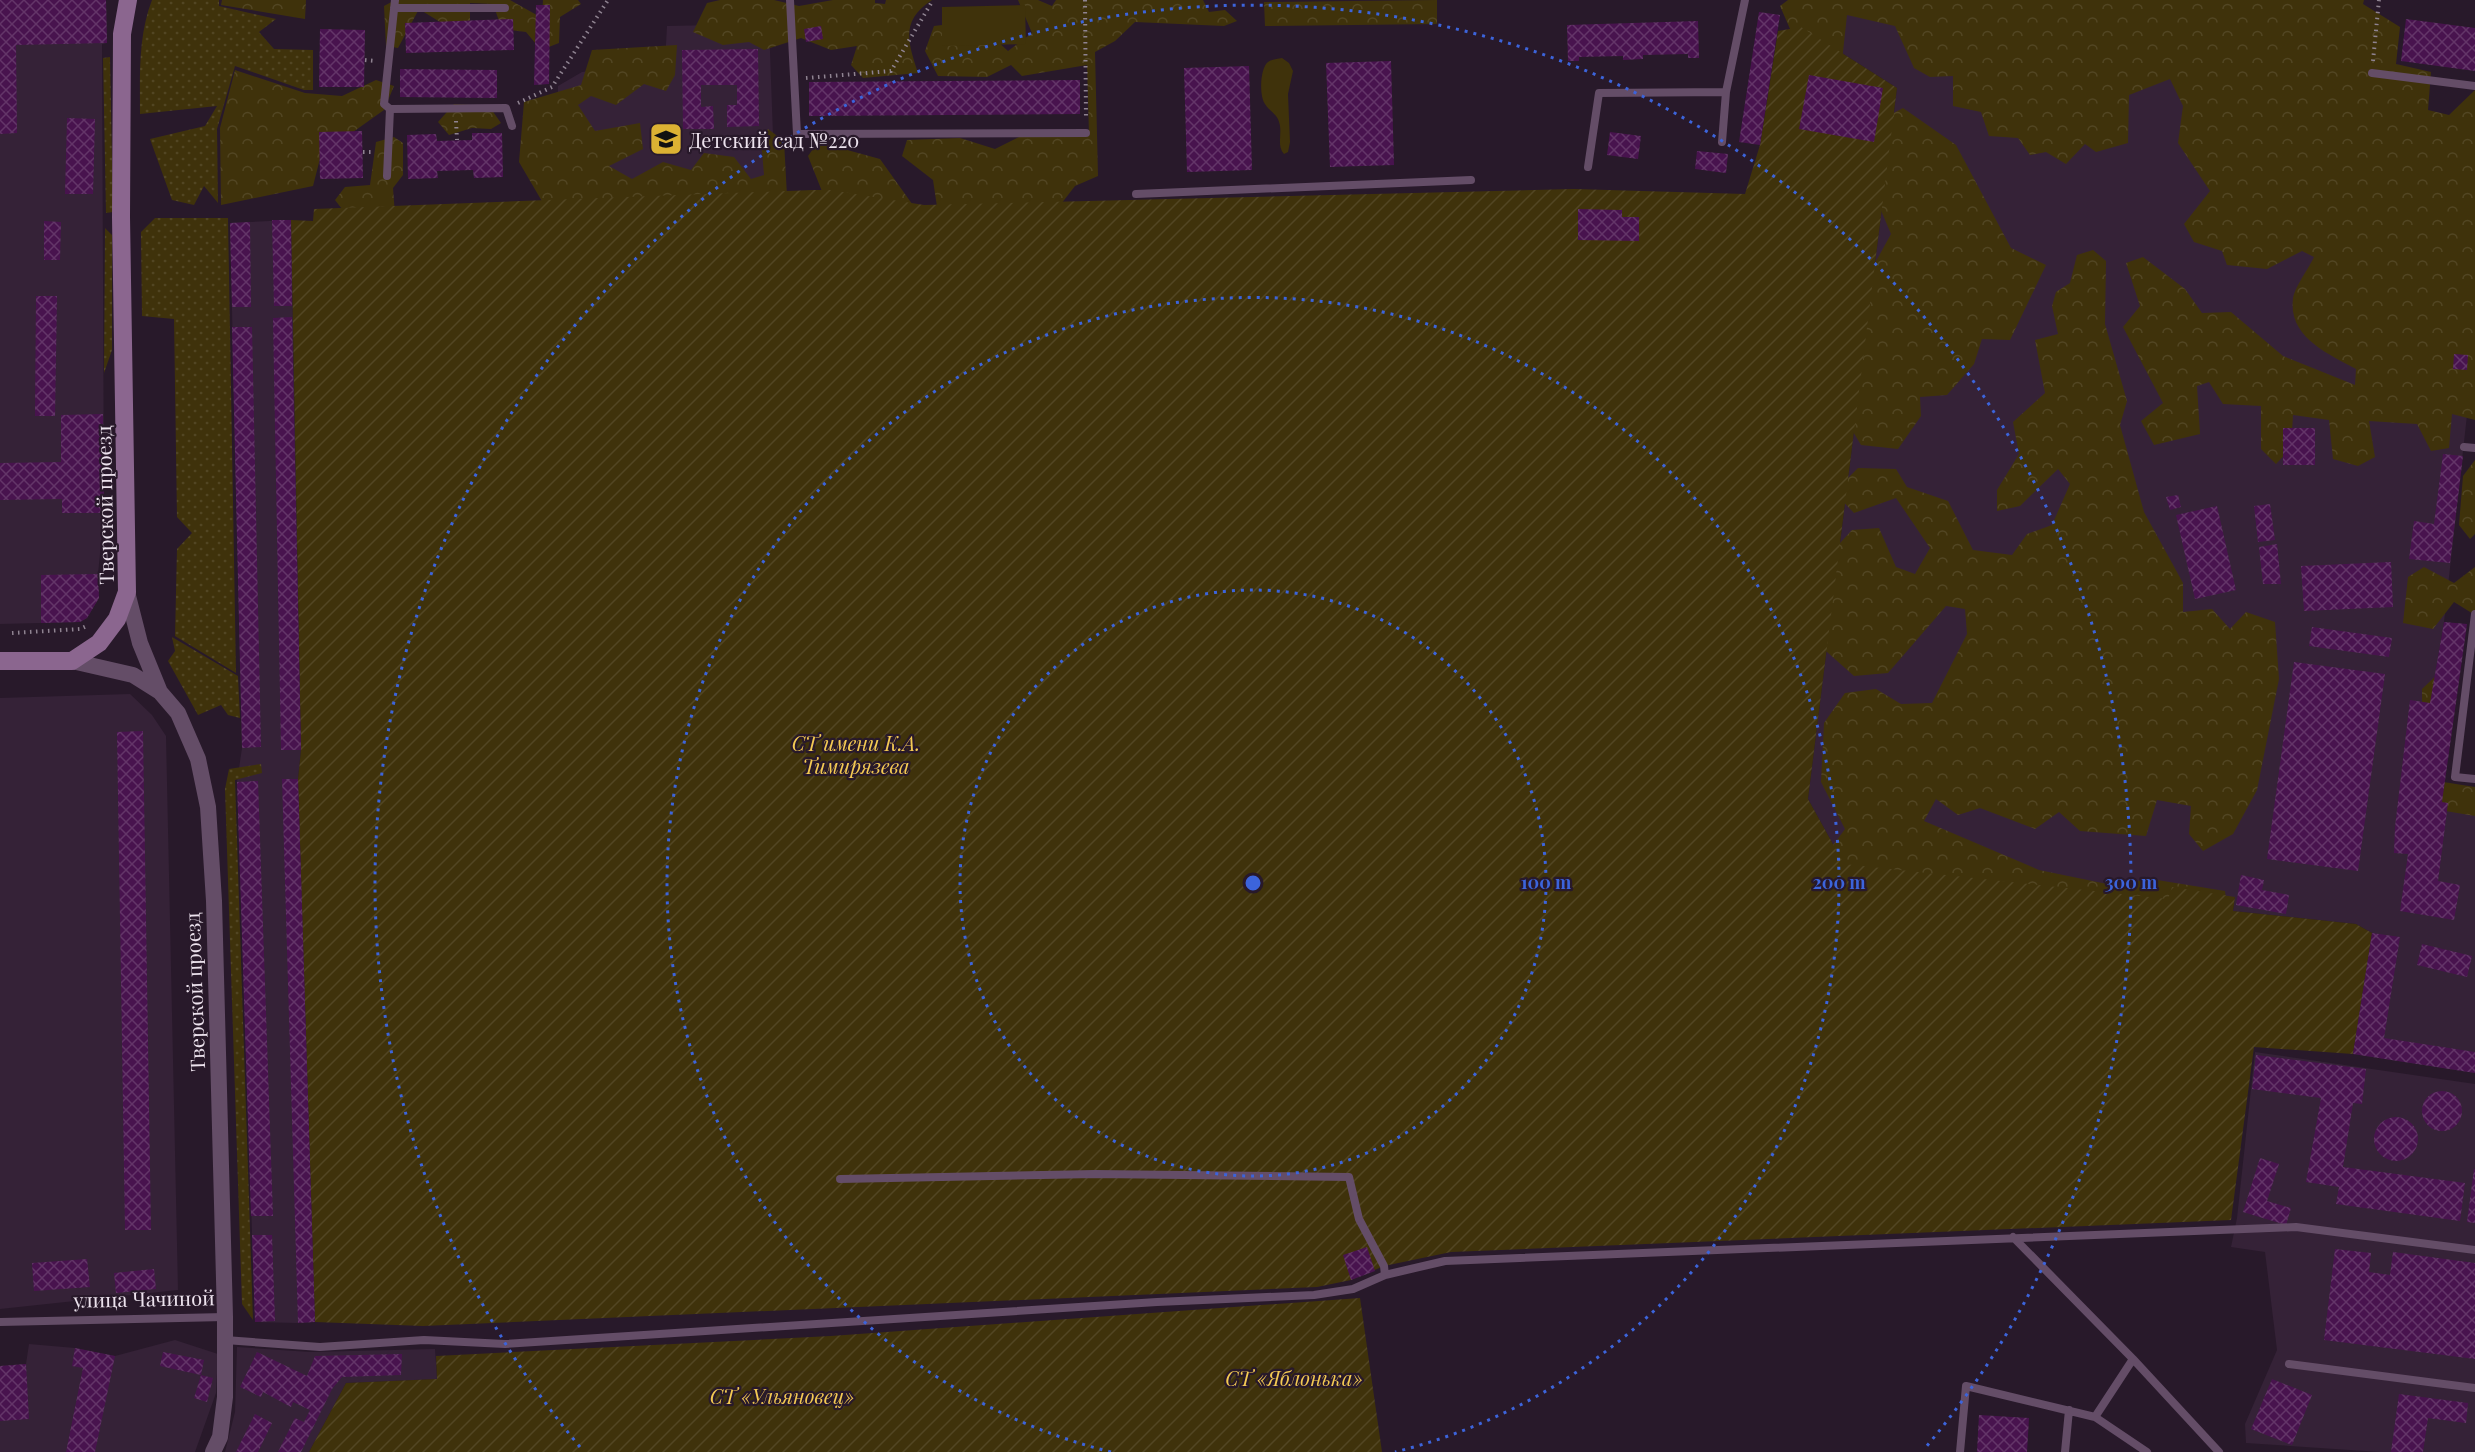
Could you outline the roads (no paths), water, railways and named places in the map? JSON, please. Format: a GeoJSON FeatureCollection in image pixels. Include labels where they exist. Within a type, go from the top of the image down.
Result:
{"type":"FeatureCollection","features":[{"type":"Feature","properties":{"kind":"street","name":"Тверской проезд"},"geometry":{"type":"LineString","coordinates":[[128,0],[122,34],[121,217],[127,592],[140,643],[160,692],[178,713],[198,759],[208,807],[214,901],[225,1317]]}},
{"type":"Feature","properties":{"kind":"street"},"geometry":{"type":"LineString","coordinates":[[72,661],[99,643],[117,619],[127,592]]}},
{"type":"Feature","properties":{"kind":"street"},"geometry":{"type":"LineString","coordinates":[[0,661],[72,661],[133,675],[160,692]]}},
{"type":"Feature","properties":{"kind":"street","name":"улица Чачиной"},"geometry":{"type":"LineString","coordinates":[[213,1452],[220,1437],[225,1397],[225,1317]]}},
{"type":"Feature","properties":{"kind":"lane"},"geometry":{"type":"LineString","coordinates":[[790,0],[797,134],[1086,133]]}},
{"type":"Feature","properties":{"kind":"lane"},"geometry":{"type":"LineString","coordinates":[[1722,142],[1726,92],[1745,0]]}},
{"type":"Feature","properties":{"kind":"lane"},"geometry":{"type":"LineString","coordinates":[[505,8],[395,4],[384,104],[390,110],[506,108],[512,126]]}},
{"type":"Feature","properties":{"kind":"lane"},"geometry":{"type":"LineString","coordinates":[[2372,73],[2475,86]]}},
{"type":"Feature","properties":{"kind":"lane"},"geometry":{"type":"LineString","coordinates":[[1588,167],[1599,93],[1726,92]]}},
{"type":"Feature","properties":{"kind":"lane"},"geometry":{"type":"LineString","coordinates":[[387,176],[390,110]]}},
{"type":"Feature","properties":{"kind":"lane"},"geometry":{"type":"LineString","coordinates":[[1136,194],[1471,180]]}},
{"type":"Feature","properties":{"kind":"lane"},"geometry":{"type":"LineString","coordinates":[[2464,447],[2475,448]]}},
{"type":"Feature","properties":{"kind":"lane"},"geometry":{"type":"LineString","coordinates":[[2475,614],[2471,681],[2455,777],[2475,779]]}},
{"type":"Feature","properties":{"kind":"lane"},"geometry":{"type":"LineString","coordinates":[[840,1179],[1095,1174],[1349,1177],[1359,1219],[1384,1266],[1385,1275]]}},
{"type":"Feature","properties":{"kind":"lane"},"geometry":{"type":"LineString","coordinates":[[225,1340],[320,1347],[424,1340],[505,1344],[1049,1308],[1314,1294],[1353,1289],[1385,1275],[1445,1261],[2013,1237],[2296,1227],[2475,1250]]}},
{"type":"Feature","properties":{"kind":"lane"},"geometry":{"type":"LineString","coordinates":[[2013,1237],[2133,1359],[2219,1452]]}},
{"type":"Feature","properties":{"kind":"lane","name":"улица Чачиной"},"geometry":{"type":"LineString","coordinates":[[0,1322],[225,1317]]}},
{"type":"Feature","properties":{"kind":"lane"},"geometry":{"type":"LineString","coordinates":[[2095,1417],[2133,1359]]}},
{"type":"Feature","properties":{"kind":"lane"},"geometry":{"type":"LineString","coordinates":[[2289,1364],[2475,1388]]}},
{"type":"Feature","properties":{"kind":"lane"},"geometry":{"type":"LineString","coordinates":[[1960,1452],[1966,1386],[2095,1417],[2147,1452]]}},
{"type":"Feature","properties":{"kind":"lane"},"geometry":{"type":"LineString","coordinates":[[2065,1452],[2069,1410]]}},
{"type":"Feature","properties":{"kind":"place","name":"Детский сад №220"},"geometry":{"type":"Point","coordinates":[666,139]}},
{"type":"Feature","properties":{"kind":"park label","name":"СТ имени К.А. Тимирязева"},"geometry":{"type":"Point","coordinates":[856,754]}},
{"type":"Feature","properties":{"kind":"park label","name":"СТ «Яблонька»"},"geometry":{"type":"Point","coordinates":[1294,1377]}},
{"type":"Feature","properties":{"kind":"park label","name":"СТ «Ульяновец»"},"geometry":{"type":"Point","coordinates":[782,1395]}}]}
